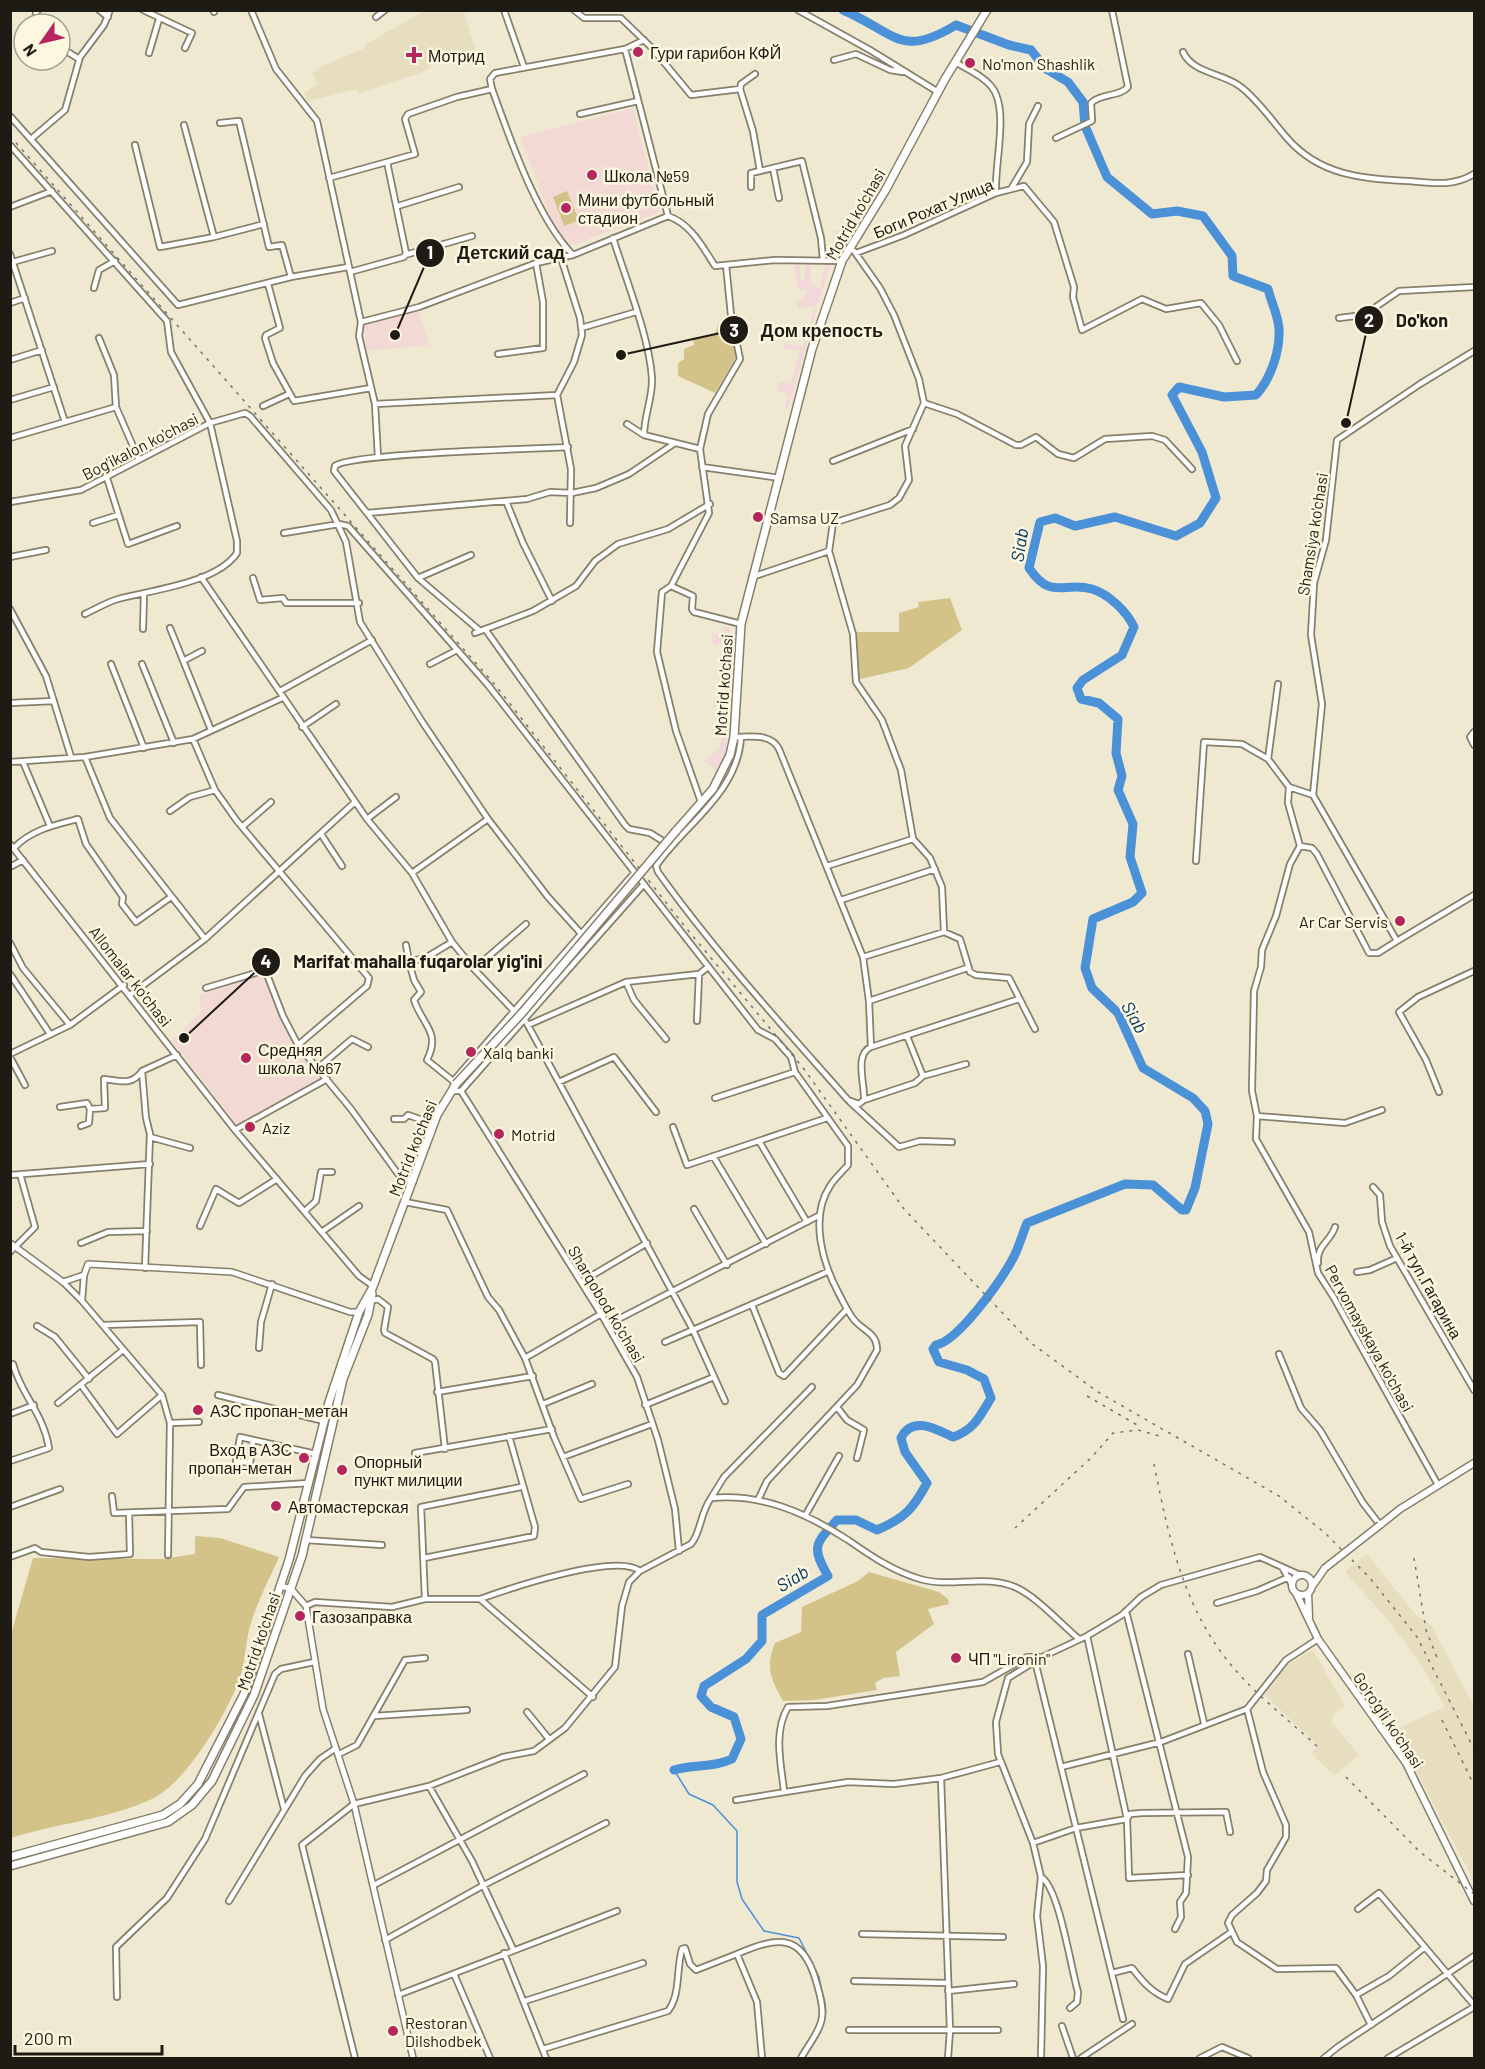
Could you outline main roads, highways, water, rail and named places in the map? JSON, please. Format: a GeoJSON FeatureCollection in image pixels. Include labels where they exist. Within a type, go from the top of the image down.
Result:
{"type":"FeatureCollection","features":[{"type":"Feature","properties":{"kind":"main road","name":"Motrid ko'chasi"},"geometry":{"type":"LineString","coordinates":[[10,1866],[161,1824],[181,1814],[198,1800],[212,1781],[244,1717],[291,1588],[306,1540],[343,1379],[368,1315],[373,1287],[434,1124],[452,1091],[520,1014],[583,936],[701,802],[723,773],[738,737],[741,624],[812,349],[842,261],[885,192],[938,92],[985,14]]}},
{"type":"Feature","properties":{"kind":"main road","name":"Motrid ko'chasi"},"geometry":{"type":"LineString","coordinates":[[10,1857],[157,1817],[175,1808],[202,1779],[234,1715],[281,1586],[324,1421],[359,1312],[373,1287]]}},
{"type":"Feature","properties":{"kind":"main road"},"geometry":{"type":"LineString","coordinates":[[1325,1568],[1293,1580],[1292,1585],[1296,1593],[1308,1593],[1325,1568],[1380,1525],[1474,1463]]}},
{"type":"Feature","properties":{"kind":"main road"},"geometry":{"type":"LineString","coordinates":[[1303,1575],[1312,1585]]}},
{"type":"Feature","properties":{"kind":"main road","name":"Go'ro'g'li ko'chasi"},"geometry":{"type":"LineString","coordinates":[[1296,1593],[1318,1639],[1406,1763],[1474,1901]]}},
{"type":"Feature","properties":{"kind":"main road","name":"Go'ro'g'li ko'chasi"},"geometry":{"type":"LineString","coordinates":[[1308,1593],[1310,1620]]}},
{"type":"Feature","properties":{"kind":"waterway","name":"Siab"},"geometry":{"type":"LineString","coordinates":[[674,1770],[718,1764],[732,1759],[741,1739],[734,1717],[711,1707],[701,1696],[704,1686],[746,1659],[762,1641],[762,1615],[828,1576],[819,1558],[818,1546],[837,1520],[856,1520],[877,1530],[901,1517],[917,1500],[927,1483],[905,1452],[901,1438],[906,1431],[918,1425],[953,1437],[976,1422],[991,1398],[984,1379],[967,1370],[939,1362],[933,1349],[966,1323],[988,1296],[1013,1258],[1027,1223],[1125,1184],[1153,1185],[1182,1210],[1186,1210],[1195,1188],[1208,1124],[1205,1111],[1193,1098],[1143,1068],[1118,1013],[1092,988],[1085,968],[1093,919],[1133,902],[1142,893],[1130,857],[1133,824],[1118,790],[1122,776],[1116,753],[1118,719],[1099,703],[1081,699],[1077,688],[1083,680],[1122,655],[1134,627],[1122,610],[1098,591],[1082,587],[1051,587],[1037,578],[1029,568],[1040,522],[1055,518],[1075,526],[1115,517],[1176,536],[1200,523],[1216,498],[1202,452],[1172,395],[1179,387],[1224,397],[1256,395],[1270,374],[1279,338],[1278,320],[1268,289],[1233,276],[1232,256],[1203,216],[1177,211],[1152,214],[1107,177],[1085,126],[1083,102],[1068,82],[1046,69],[1031,50],[1009,45],[956,25],[922,40],[898,39],[843,10]]}},
{"type":"Feature","properties":{"kind":"waterway","name":"Siab"},"geometry":{"type":"LineString","coordinates":[[674,1770],[689,1794],[713,1805],[737,1831],[737,1882],[742,1899],[764,1931],[799,1938],[819,1977],[822,1993]]}},
{"type":"Feature","properties":{"kind":"waterway","name":"Siab"},"geometry":{"type":"LineString","coordinates":[[823,2022],[825,2009]]}},
{"type":"Feature","properties":{"kind":"waterway","name":"Siab"},"geometry":{"type":"LineString","coordinates":[[805,2058],[812,2045]]}},
{"type":"Feature","properties":{"kind":"railway"},"geometry":{"type":"LineString","coordinates":[[10,136],[496,686],[686,928],[804,1069],[904,1209],[1031,1343],[1098,1392],[1279,1496],[1325,1533],[1370,1578],[1417,1637],[1474,1749]]}},
{"type":"Feature","properties":{"kind":"railway"},"geometry":{"type":"LineString","coordinates":[[1087,1396],[1139,1426]]}},
{"type":"Feature","properties":{"kind":"railway"},"geometry":{"type":"LineString","coordinates":[[1015,1528],[1092,1457],[1113,1433],[1138,1430],[1163,1437]]}},
{"type":"Feature","properties":{"kind":"railway"},"geometry":{"type":"LineString","coordinates":[[1154,1464],[1171,1542],[1179,1567],[1199,1615],[1212,1638],[1248,1684],[1320,1749]]}},
{"type":"Feature","properties":{"kind":"railway"},"geometry":{"type":"LineString","coordinates":[[1414,1558],[1426,1630],[1438,1660]]}},
{"type":"Feature","properties":{"kind":"railway"},"geometry":{"type":"LineString","coordinates":[[1442,1720],[1474,1785]]}},
{"type":"Feature","properties":{"kind":"railway"},"geometry":{"type":"LineString","coordinates":[[1346,1777],[1420,1852],[1474,1894]]}},
{"type":"Feature","properties":{"kind":"place","name":"Гури гарибон КФЙ"},"geometry":{"type":"Point","coordinates":[638,52]}},
{"type":"Feature","properties":{"kind":"place","name":"Мотрид"},"geometry":{"type":"Point","coordinates":[414,55]}},
{"type":"Feature","properties":{"kind":"place","name":"No'mon Shashlik"},"geometry":{"type":"Point","coordinates":[970,63]}},
{"type":"Feature","properties":{"kind":"place","name":"Школа №59"},"geometry":{"type":"Point","coordinates":[592,175]}},
{"type":"Feature","properties":{"kind":"place","name":"Мини футбольный стадион"},"geometry":{"type":"Point","coordinates":[566,208]}},
{"type":"Feature","properties":{"kind":"place","name":"Детский сад"},"geometry":{"type":"Point","coordinates":[395,335]}},
{"type":"Feature","properties":{"kind":"place","name":"Дом крепость"},"geometry":{"type":"Point","coordinates":[621,355]}},
{"type":"Feature","properties":{"kind":"place","name":"Do'kon"},"geometry":{"type":"Point","coordinates":[1346,423]}},
{"type":"Feature","properties":{"kind":"place","name":"Samsa UZ"},"geometry":{"type":"Point","coordinates":[758,517]}},
{"type":"Feature","properties":{"kind":"place","name":"Ar Car Servis"},"geometry":{"type":"Point","coordinates":[1400,921]}},
{"type":"Feature","properties":{"kind":"place","name":"Marifat mahalla fuqarolar yig'ini"},"geometry":{"type":"Point","coordinates":[184,1038]}},
{"type":"Feature","properties":{"kind":"place","name":"Xalq banki"},"geometry":{"type":"Point","coordinates":[471,1052]}},
{"type":"Feature","properties":{"kind":"place","name":"Средняя школа №67"},"geometry":{"type":"Point","coordinates":[246,1058]}},
{"type":"Feature","properties":{"kind":"place","name":"Aziz"},"geometry":{"type":"Point","coordinates":[250,1127]}},
{"type":"Feature","properties":{"kind":"place","name":"Motrid"},"geometry":{"type":"Point","coordinates":[499,1134]}},
{"type":"Feature","properties":{"kind":"place","name":"АЗС пропан-метан"},"geometry":{"type":"Point","coordinates":[198,1410]}},
{"type":"Feature","properties":{"kind":"place","name":"Вход в АЗС пропан-метан"},"geometry":{"type":"Point","coordinates":[304,1458]}},
{"type":"Feature","properties":{"kind":"place","name":"Опорный пункт милиции"},"geometry":{"type":"Point","coordinates":[342,1470]}},
{"type":"Feature","properties":{"kind":"place","name":"Автомастерская"},"geometry":{"type":"Point","coordinates":[276,1506]}},
{"type":"Feature","properties":{"kind":"place","name":"Газозаправка"},"geometry":{"type":"Point","coordinates":[300,1616]}},
{"type":"Feature","properties":{"kind":"place","name":"ЧП \"Lironin\""},"geometry":{"type":"Point","coordinates":[956,1658]}},
{"type":"Feature","properties":{"kind":"place","name":"Restoran Dilshodbek"},"geometry":{"type":"Point","coordinates":[393,2031]}}]}
